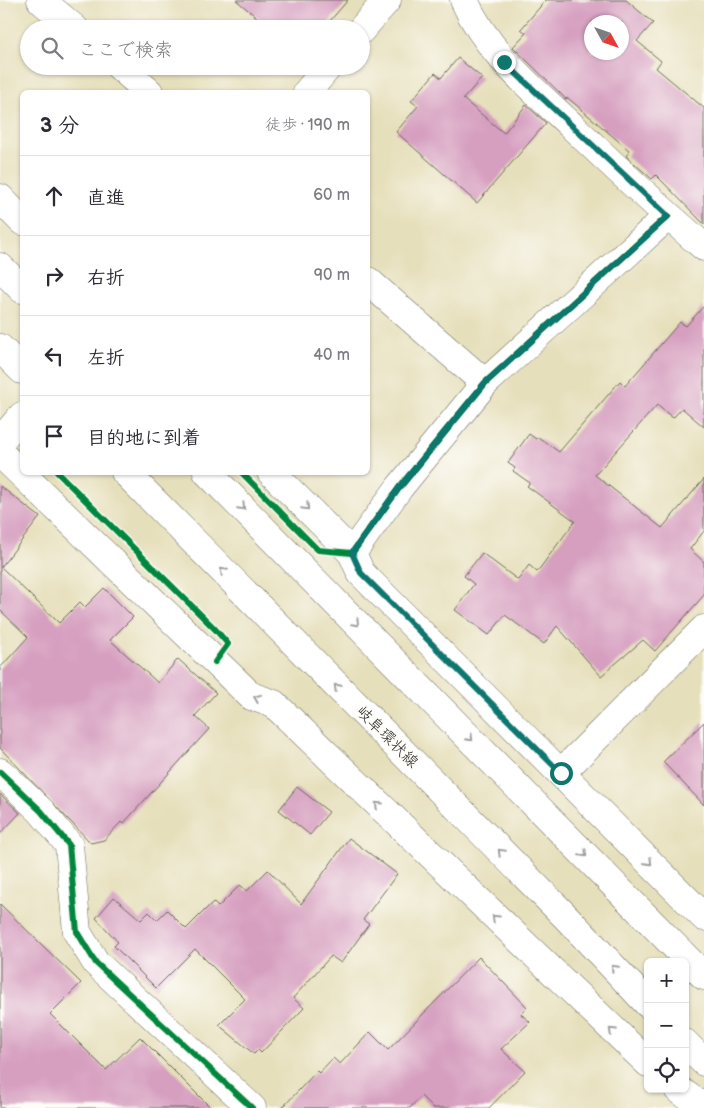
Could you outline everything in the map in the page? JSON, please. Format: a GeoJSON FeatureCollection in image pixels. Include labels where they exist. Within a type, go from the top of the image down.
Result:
{"type":"FeatureCollection","features":[{"type":"Feature","properties":{"kind":"main road"},"geometry":{"type":"LineString","coordinates":[[41,0],[64,20]]}},
{"type":"Feature","properties":{"kind":"main road"},"geometry":{"type":"LineString","coordinates":[[370,20],[387,0]]}},
{"type":"Feature","properties":{"kind":"main road"},"geometry":{"type":"LineString","coordinates":[[464,0],[473,19],[504,62],[668,216],[704,247]]}},
{"type":"Feature","properties":{"kind":"main road"},"geometry":{"type":"LineString","coordinates":[[129,75],[147,90]]}},
{"type":"Feature","properties":{"kind":"main road"},"geometry":{"type":"LineString","coordinates":[[309,90],[322,75]]}},
{"type":"Feature","properties":{"kind":"main road"},"geometry":{"type":"LineString","coordinates":[[0,198],[20,219]]}},
{"type":"Feature","properties":{"kind":"main road"},"geometry":{"type":"LineString","coordinates":[[352,553],[399,488],[485,383],[668,216]]}},
{"type":"Feature","properties":{"kind":"main road"},"geometry":{"type":"LineString","coordinates":[[0,267],[20,287]]}},
{"type":"Feature","properties":{"kind":"main road"},"geometry":{"type":"LineString","coordinates":[[370,283],[485,383]]}},
{"type":"Feature","properties":{"kind":"main road"},"geometry":{"type":"LineString","coordinates":[[0,348],[20,368]]}},
{"type":"Feature","properties":{"kind":"main road"},"geometry":{"type":"LineString","coordinates":[[7,437],[20,451]]}},
{"type":"Feature","properties":{"kind":"main road"},"geometry":{"type":"LineString","coordinates":[[43,475],[251,696],[274,704],[644,1059]]}},
{"type":"Feature","properties":{"kind":"main road","name":"岐阜環状線"},"geometry":{"type":"LineString","coordinates":[[127,475],[569,920],[647,1003]]}},
{"type":"Feature","properties":{"kind":"main road"},"geometry":{"type":"LineString","coordinates":[[210,475],[704,976]]}},
{"type":"Feature","properties":{"kind":"main road"},"geometry":{"type":"LineString","coordinates":[[274,475],[352,553],[361,573],[704,917]]}},
{"type":"Feature","properties":{"kind":"main road"},"geometry":{"type":"LineString","coordinates":[[561,773],[704,629]]}},
{"type":"Feature","properties":{"kind":"main road"},"geometry":{"type":"LineString","coordinates":[[0,772],[40,811],[69,845],[77,932],[96,963],[252,1108]]}},
{"type":"Feature","properties":{"kind":"main road"},"geometry":{"type":"LineString","coordinates":[[689,1047],[704,1062]]}},
{"type":"Feature","properties":{"kind":"main road"},"geometry":{"type":"LineString","coordinates":[[683,1093],[704,1108]]}},
{"type":"Feature","properties":{"kind":"building"},"geometry":{"type":"Polygon","coordinates":[[[236,0],[348,0],[331,20],[260,20],[236,0]]]}},
{"type":"Feature","properties":{"kind":"building"},"geometry":{"type":"Polygon","coordinates":[[[546,0],[626,0],[653,23],[637,41],[661,61],[656,68],[704,108],[704,224],[656,175],[652,179],[626,156],[630,151],[568,98],[566,99],[513,47],[526,33],[521,29],[546,0]]]}},
{"type":"Feature","properties":{"kind":"building"},"geometry":{"type":"Polygon","coordinates":[[[458,58],[482,78],[463,99],[504,133],[526,105],[546,123],[477,203],[396,132],[418,106],[411,101],[435,73],[441,78],[458,58]]]}},
{"type":"Feature","properties":{"kind":"building"},"geometry":{"type":"Polygon","coordinates":[[[704,306],[704,427],[682,408],[673,418],[657,405],[595,475],[662,528],[704,479],[704,531],[690,549],[704,562],[704,595],[655,651],[643,640],[601,676],[557,626],[544,644],[505,615],[489,635],[455,610],[474,584],[464,576],[482,553],[518,580],[529,565],[537,572],[575,521],[527,486],[530,483],[513,471],[515,468],[508,463],[529,434],[536,439],[538,437],[559,452],[620,381],[625,386],[680,322],[686,326],[704,306]]]}},
{"type":"Feature","properties":{"kind":"building"},"geometry":{"type":"Polygon","coordinates":[[[0,486],[40,517],[1,567],[59,623],[80,602],[85,607],[104,588],[133,617],[110,640],[158,683],[178,659],[216,693],[195,716],[209,729],[123,824],[121,822],[104,840],[91,843],[0,748],[0,668],[28,637],[0,610],[0,486]]]}},
{"type":"Feature","properties":{"kind":"building"},"geometry":{"type":"Polygon","coordinates":[[[704,722],[704,805],[663,762],[704,722]]]}},
{"type":"Feature","properties":{"kind":"building"},"geometry":{"type":"Polygon","coordinates":[[[297,787],[329,812],[310,835],[279,810],[297,787]]]}},
{"type":"Feature","properties":{"kind":"building"},"geometry":{"type":"Polygon","coordinates":[[[0,794],[20,813],[0,834],[0,794]]]}},
{"type":"Feature","properties":{"kind":"building"},"geometry":{"type":"Polygon","coordinates":[[[349,838],[397,874],[363,920],[369,924],[341,963],[331,956],[293,998],[304,1008],[261,1053],[258,1050],[254,1054],[219,1025],[245,999],[195,949],[156,988],[114,946],[118,942],[96,918],[114,897],[141,920],[149,912],[157,920],[167,910],[186,929],[213,902],[218,907],[240,885],[247,891],[268,870],[301,904],[349,838]]]}},
{"type":"Feature","properties":{"kind":"building"},"geometry":{"type":"Polygon","coordinates":[[[0,904],[81,983],[50,1014],[106,1070],[140,1037],[211,1108],[0,1108],[0,904]]]}},
{"type":"Feature","properties":{"kind":"building"},"geometry":{"type":"Polygon","coordinates":[[[479,957],[527,1007],[521,1014],[530,1022],[501,1049],[525,1071],[489,1108],[433,1108],[421,1096],[410,1108],[282,1108],[317,1071],[319,1073],[333,1058],[340,1064],[370,1032],[388,1050],[479,957]]]}},
{"type":"Feature","properties":{"kind":"cycle path"},"geometry":{"type":"LineString","coordinates":[[244,475],[318,550],[352,553],[399,488],[485,383],[668,216]]}},
{"type":"Feature","properties":{"kind":"cycle path"},"geometry":{"type":"LineString","coordinates":[[60,475],[228,644],[215,662]]}},
{"type":"Feature","properties":{"kind":"cycle path"},"geometry":{"type":"LineString","coordinates":[[0,772],[41,811],[69,845],[77,932],[96,963],[252,1108]]}},
{"type":"Feature","properties":{"kind":"route"},"geometry":{"type":"LineString","coordinates":[[504,62],[668,216],[485,383],[399,488],[352,553],[361,573],[561,773]]}}]}
